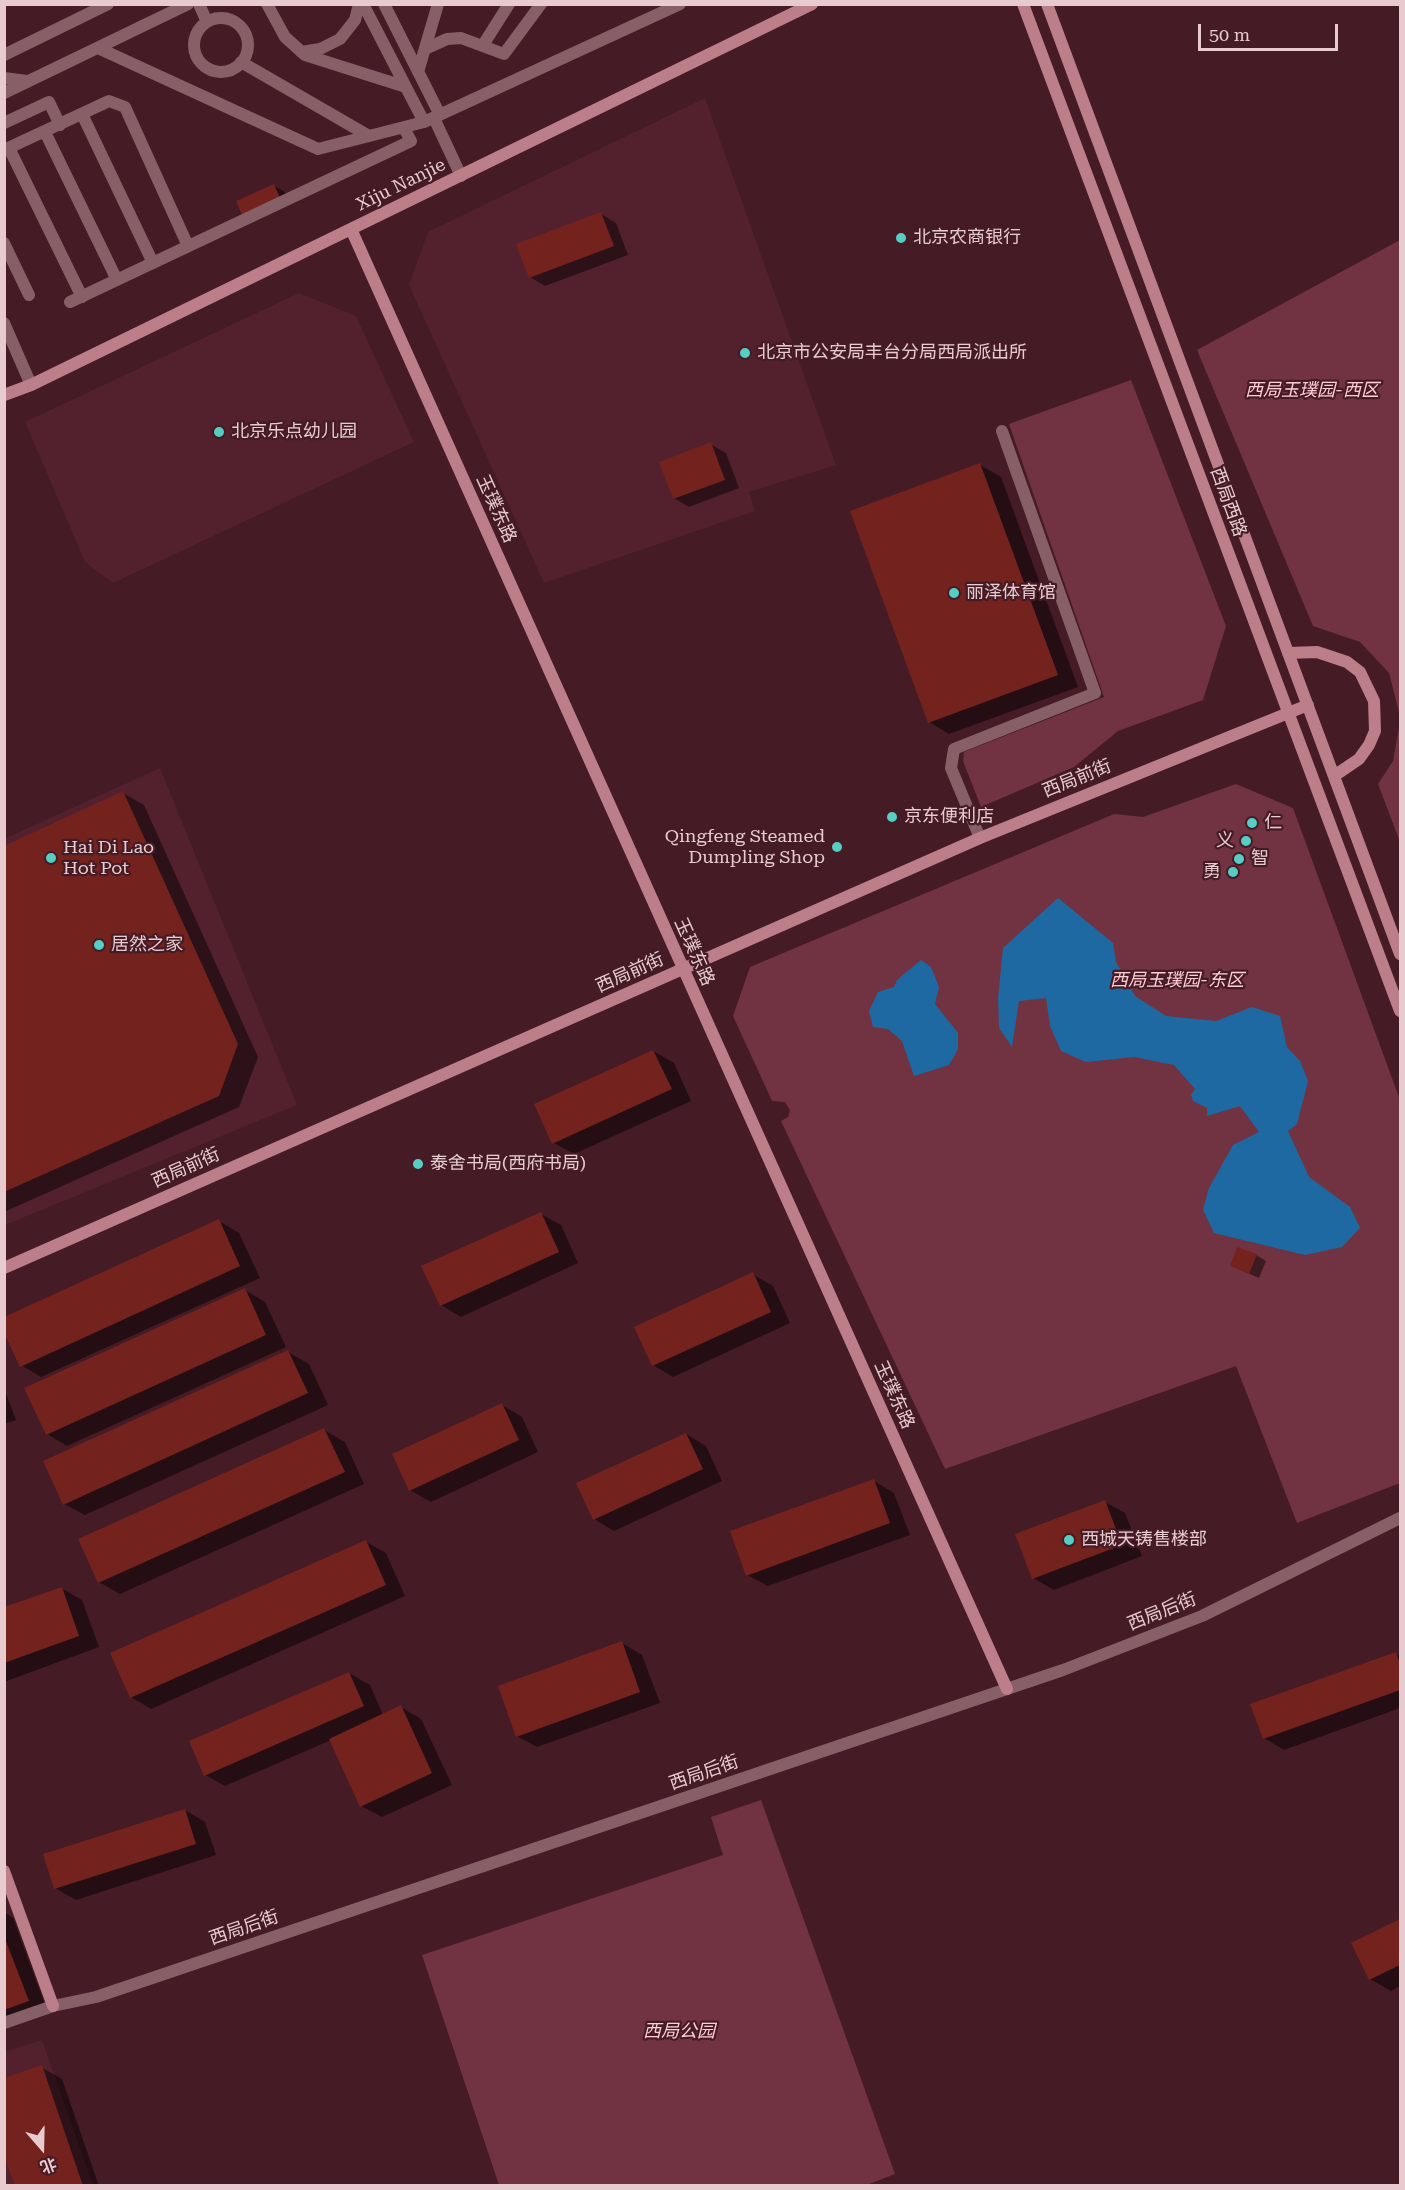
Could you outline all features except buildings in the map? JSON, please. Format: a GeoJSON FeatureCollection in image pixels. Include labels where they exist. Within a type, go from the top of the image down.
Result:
{"type":"FeatureCollection","features":[{"type":"Feature","properties":{"kind":"street"},"geometry":{"type":"LineString","coordinates":[[4,55],[108,4]]}},
{"type":"Feature","properties":{"kind":"street"},"geometry":{"type":"LineString","coordinates":[[4,93],[188,4]]}},
{"type":"Feature","properties":{"kind":"street"},"geometry":{"type":"LineString","coordinates":[[199,4],[207,22]]}},
{"type":"Feature","properties":{"kind":"street"},"geometry":{"type":"LineString","coordinates":[[267,4],[285,37],[305,55],[406,87]]}},
{"type":"Feature","properties":{"kind":"street"},"geometry":{"type":"LineString","coordinates":[[302,52],[320,49],[340,39],[355,20],[361,4]]}},
{"type":"Feature","properties":{"kind":"street"},"geometry":{"type":"LineString","coordinates":[[361,4],[406,87],[432,118]]}},
{"type":"Feature","properties":{"kind":"street"},"geometry":{"type":"LineString","coordinates":[[384,4],[418,72],[432,118],[461,176]]}},
{"type":"Feature","properties":{"kind":"street"},"geometry":{"type":"LineString","coordinates":[[418,72],[438,4]]}},
{"type":"Feature","properties":{"kind":"street"},"geometry":{"type":"LineString","coordinates":[[483,45],[509,4]]}},
{"type":"Feature","properties":{"kind":"street"},"geometry":{"type":"LineString","coordinates":[[425,49],[447,39],[461,38],[504,54],[541,4]]}},
{"type":"Feature","properties":{"kind":"street"},"geometry":{"type":"LineString","coordinates":[[98,48],[318,149],[404,128],[432,118],[680,4]]}},
{"type":"Feature","properties":{"kind":"street","name":"Xiju Nanjie"},"geometry":{"type":"LineString","coordinates":[[4,395],[31,385],[812,4]]}},
{"type":"Feature","properties":{"kind":"street","name":"西局西路"},"geometry":{"type":"LineString","coordinates":[[1023,4],[1287,713],[1401,1011]]}},
{"type":"Feature","properties":{"kind":"street","name":"西局西路"},"geometry":{"type":"LineString","coordinates":[[1047,4],[1401,954]]}},
{"type":"Feature","properties":{"kind":"street"},"geometry":{"type":"LineString","coordinates":[[221,18],[238,24],[247,40],[248,50],[241,62],[224,72],[207,68],[201,63],[194,47],[194,39],[198,31],[207,22],[221,18]]}},
{"type":"Feature","properties":{"kind":"street"},"geometry":{"type":"LineString","coordinates":[[241,62],[369,136]]}},
{"type":"Feature","properties":{"kind":"street"},"geometry":{"type":"LineString","coordinates":[[4,78],[28,81]]}},
{"type":"Feature","properties":{"kind":"street"},"geometry":{"type":"LineString","coordinates":[[188,246],[125,107],[109,101],[7,149],[76,299],[411,141],[404,128]]}},
{"type":"Feature","properties":{"kind":"street"},"geometry":{"type":"LineString","coordinates":[[4,123],[49,102],[60,125]]}},
{"type":"Feature","properties":{"kind":"street"},"geometry":{"type":"LineString","coordinates":[[82,114],[153,263]]}},
{"type":"Feature","properties":{"kind":"street"},"geometry":{"type":"LineString","coordinates":[[45,132],[117,280]]}},
{"type":"Feature","properties":{"kind":"street","name":"玉璞东路"},"geometry":{"type":"LineString","coordinates":[[351,229],[1007,1689]]}},
{"type":"Feature","properties":{"kind":"street"},"geometry":{"type":"LineString","coordinates":[[4,243],[29,295]]}},
{"type":"Feature","properties":{"kind":"street"},"geometry":{"type":"LineString","coordinates":[[4,323],[31,385]]}},
{"type":"Feature","properties":{"kind":"street"},"geometry":{"type":"LineString","coordinates":[[980,838],[951,768],[954,749],[1095,693],[1002,431]]}},
{"type":"Feature","properties":{"kind":"street"},"geometry":{"type":"LineString","coordinates":[[1288,653],[1317,652],[1347,662],[1360,672],[1374,701],[1375,731],[1369,745],[1359,759],[1334,776]]}},
{"type":"Feature","properties":{"kind":"street","name":"西局前街"},"geometry":{"type":"LineString","coordinates":[[4,1268],[980,838],[1308,705]]}},
{"type":"Feature","properties":{"kind":"street","name":"西局后街"},"geometry":{"type":"LineString","coordinates":[[4,2023],[53,2006],[96,1997],[1007,1689],[1202,1616],[1401,1518]]}},
{"type":"Feature","properties":{"kind":"street"},"geometry":{"type":"LineString","coordinates":[[4,1871],[53,2006]]}},
{"type":"Feature","properties":{"kind":"shaded area"},"geometry":{"type":"Polygon","coordinates":[[[705,98],[836,465],[749,492],[755,511],[544,583],[409,285],[428,232],[705,98]]]}},
{"type":"Feature","properties":{"kind":"shaded area","name":"北京乐点幼儿园"},"geometry":{"type":"Polygon","coordinates":[[[299,293],[356,316],[414,442],[113,583],[85,562],[25,422],[299,293]]]}},
{"type":"Feature","properties":{"kind":"shaded area","name":"居然之家"},"geometry":{"type":"Polygon","coordinates":[[[160,768],[297,1105],[5,1225],[4,839],[160,768]]]}},
{"type":"Feature","properties":{"kind":"shaded area"},"geometry":{"type":"Polygon","coordinates":[[[42,2040],[93,2185],[5,2185],[4,2052],[42,2040]]]}},
{"type":"Feature","properties":{"kind":"green space","name":"西局玉璞园-西区"},"geometry":{"type":"Polygon","coordinates":[[[1400,240],[1400,716],[1389,673],[1360,642],[1313,626],[1197,350],[1400,240]]]}},
{"type":"Feature","properties":{"kind":"green space"},"geometry":{"type":"Polygon","coordinates":[[[1131,380],[1226,626],[1203,700],[1118,731],[1074,767],[981,807],[963,761],[964,752],[1104,697],[1009,424],[1131,380]]]}},
{"type":"Feature","properties":{"kind":"green space"},"geometry":{"type":"Polygon","coordinates":[[[1400,722],[1400,842],[1378,784],[1393,761],[1400,722]]]}},
{"type":"Feature","properties":{"kind":"green space","name":"西局玉璞园-东区"},"geometry":{"type":"Polygon","coordinates":[[[1236,784],[1293,808],[1400,1100],[1400,1483],[1297,1523],[1236,1366],[945,1469],[781,1121],[788,1117],[790,1110],[785,1102],[772,1101],[733,1016],[750,967],[1114,814],[1143,817],[1236,784]]]}},
{"type":"Feature","properties":{"kind":"green space","name":"西局公园"},"geometry":{"type":"Polygon","coordinates":[[[761,1800],[895,2174],[864,2186],[499,2185],[422,1955],[723,1855],[711,1817],[761,1800]]]}},
{"type":"Feature","properties":{"kind":"water"},"geometry":{"type":"Polygon","coordinates":[[[1058,898],[1113,943],[1116,962],[1135,996],[1166,1016],[1216,1021],[1252,1007],[1280,1016],[1287,1047],[1300,1061],[1308,1081],[1297,1124],[1288,1131],[1309,1177],[1350,1207],[1360,1228],[1342,1247],[1305,1255],[1214,1233],[1203,1210],[1209,1188],[1233,1145],[1259,1132],[1240,1106],[1207,1116],[1207,1108],[1193,1101],[1191,1095],[1195,1089],[1174,1065],[1134,1057],[1086,1062],[1061,1051],[1050,1026],[1046,998],[1019,1001],[1012,1047],[999,1028],[998,998],[1003,948],[1058,898]]]}},
{"type":"Feature","properties":{"kind":"water"},"geometry":{"type":"Polygon","coordinates":[[[921,960],[931,967],[939,987],[935,1004],[958,1033],[958,1049],[949,1065],[914,1076],[902,1041],[888,1029],[873,1027],[869,1011],[878,992],[894,987],[897,980],[921,960]]]}},
{"type":"Feature","properties":{"kind":"place","name":"北京农商银行"},"geometry":{"type":"Point","coordinates":[901,238]}},
{"type":"Feature","properties":{"kind":"place","name":"北京市公安局丰台分局西局派出所"},"geometry":{"type":"Point","coordinates":[745,353]}},
{"type":"Feature","properties":{"kind":"place","name":"北京乐点幼儿园"},"geometry":{"type":"Point","coordinates":[219,432]}},
{"type":"Feature","properties":{"kind":"place","name":"丽泽体育馆"},"geometry":{"type":"Point","coordinates":[954,593]}},
{"type":"Feature","properties":{"kind":"place","name":"京东便利店"},"geometry":{"type":"Point","coordinates":[892,817]}},
{"type":"Feature","properties":{"kind":"place","name":"仁"},"geometry":{"type":"Point","coordinates":[1252,823]}},
{"type":"Feature","properties":{"kind":"place","name":"义"},"geometry":{"type":"Point","coordinates":[1246,841]}},
{"type":"Feature","properties":{"kind":"place","name":"Qingfeng Steamed Dumpling Shop"},"geometry":{"type":"Point","coordinates":[837,847]}},
{"type":"Feature","properties":{"kind":"place","name":"Hai Di Lao Hot Pot"},"geometry":{"type":"Point","coordinates":[51,858]}},
{"type":"Feature","properties":{"kind":"place","name":"智"},"geometry":{"type":"Point","coordinates":[1239,859]}},
{"type":"Feature","properties":{"kind":"place","name":"勇"},"geometry":{"type":"Point","coordinates":[1233,872]}},
{"type":"Feature","properties":{"kind":"place","name":"居然之家"},"geometry":{"type":"Point","coordinates":[99,945]}},
{"type":"Feature","properties":{"kind":"place","name":"泰舍书局(西府书局)"},"geometry":{"type":"Point","coordinates":[418,1164]}},
{"type":"Feature","properties":{"kind":"place","name":"西城天铸售楼部"},"geometry":{"type":"Point","coordinates":[1069,1540]}}]}
